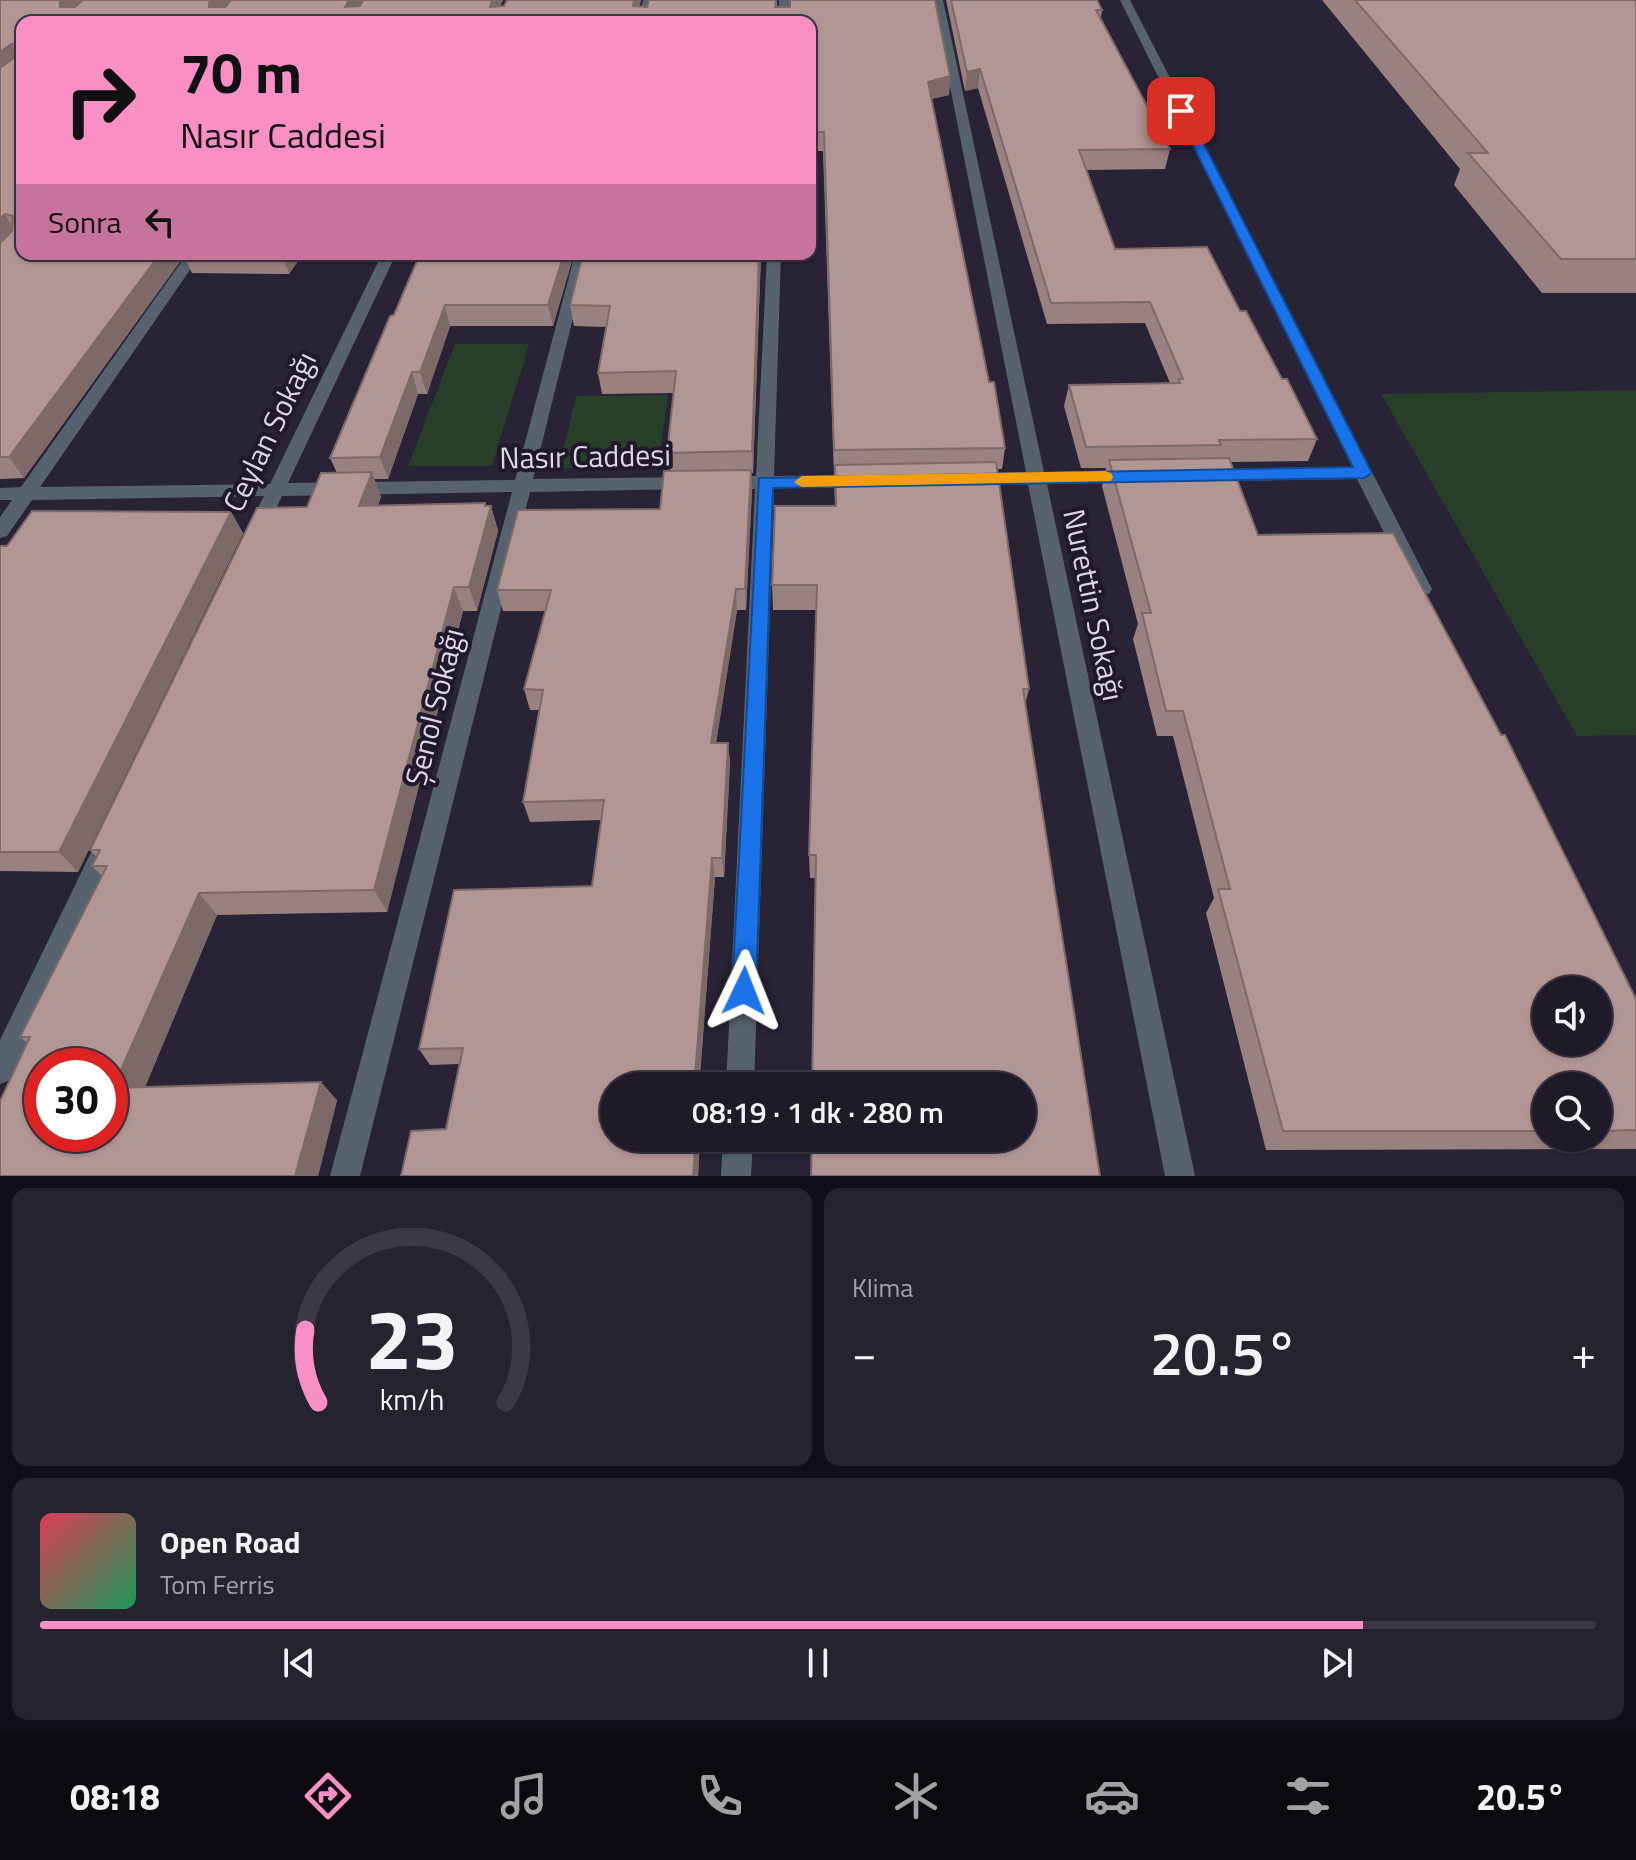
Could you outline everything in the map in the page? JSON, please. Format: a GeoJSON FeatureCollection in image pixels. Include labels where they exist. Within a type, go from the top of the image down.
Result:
{"type":"FeatureCollection","features":[{"type":"Feature","properties":{"kind":"street","name":"Nurettin Sokağı"},"geometry":{"type":"LineString","coordinates":[[938,0],[1180,1176]]}},
{"type":"Feature","properties":{"kind":"street"},"geometry":{"type":"LineString","coordinates":[[1125,0],[1429,603]]}},
{"type":"Feature","properties":{"kind":"street"},"geometry":{"type":"LineString","coordinates":[[0,531],[190,260]]}},
{"type":"Feature","properties":{"kind":"street","name":"Ceylan Sokağı"},"geometry":{"type":"LineString","coordinates":[[249,547],[386,260]]}},
{"type":"Feature","properties":{"kind":"street","name":"Şenol Sokağı"},"geometry":{"type":"LineString","coordinates":[[345,1176],[580,260]]}},
{"type":"Feature","properties":{"kind":"street"},"geometry":{"type":"LineString","coordinates":[[741,1072],[774,260]]}},
{"type":"Feature","properties":{"kind":"street"},"geometry":{"type":"LineString","coordinates":[[1192,475],[1364,473]]}},
{"type":"Feature","properties":{"kind":"street"},"geometry":{"type":"LineString","coordinates":[[956,479],[1145,476]]}},
{"type":"Feature","properties":{"kind":"street","name":"Nasır Caddesi"},"geometry":{"type":"LineString","coordinates":[[0,494],[876,480]]}},
{"type":"Feature","properties":{"kind":"street"},"geometry":{"type":"LineString","coordinates":[[0,1070],[114,829]]}},
{"type":"Feature","properties":{"kind":"street"},"geometry":{"type":"LineString","coordinates":[[736,1176],[737,1152]]}},
{"type":"Feature","properties":{"kind":"green space"},"geometry":{"type":"Polygon","coordinates":[[[455,344],[529,344],[492,466],[408,466],[455,344]]]}},
{"type":"Feature","properties":{"kind":"green space"},"geometry":{"type":"Polygon","coordinates":[[[1636,390],[1636,735],[1577,736],[1381,394],[1636,390]]]}},
{"type":"Feature","properties":{"kind":"green space"},"geometry":{"type":"Polygon","coordinates":[[[668,395],[658,467],[559,468],[576,396],[668,395]]]}},
{"type":"Feature","properties":{"kind":"building"},"geometry":{"type":"Polygon","coordinates":[[[0,0],[63,0],[60,7],[75,7],[83,0],[212,0],[209,7],[225,7],[231,0],[349,0],[345,7],[360,6],[363,0],[492,0],[490,7],[504,6],[507,0],[634,0],[633,6],[647,7],[649,0],[776,0],[775,7],[790,7],[790,0],[935,0],[950,76],[928,82],[989,382],[994,382],[1005,448],[834,450],[824,132],[816,132],[816,16],[16,16],[16,260],[156,260],[9,457],[0,457],[0,243],[12,231],[13,216],[5,214],[0,218],[0,68],[14,58],[15,45],[11,44],[0,52],[0,0]]]}},
{"type":"Feature","properties":{"kind":"building"},"geometry":{"type":"Polygon","coordinates":[[[951,0],[1097,0],[1102,10],[1096,10],[1170,149],[1079,150],[1115,249],[1207,247],[1240,311],[1246,311],[1282,379],[1287,379],[1317,439],[1219,440],[1221,445],[1086,447],[1069,385],[1180,383],[1179,379],[1183,379],[1150,302],[1051,303],[980,69],[967,72],[951,0]]]}},
{"type":"Feature","properties":{"kind":"building"},"geometry":{"type":"Polygon","coordinates":[[[1355,0],[1636,0],[1636,259],[1561,259],[1468,153],[1488,153],[1355,0]]]}},
{"type":"Feature","properties":{"kind":"building"},"geometry":{"type":"Polygon","coordinates":[[[417,260],[562,260],[548,305],[445,305],[420,372],[412,372],[380,457],[330,458],[390,316],[394,315],[417,260]]]}},
{"type":"Feature","properties":{"kind":"building"},"geometry":{"type":"Polygon","coordinates":[[[581,260],[759,260],[752,451],[667,453],[676,371],[598,373],[610,306],[570,305],[581,260]]]}},
{"type":"Feature","properties":{"kind":"building"},"geometry":{"type":"Polygon","coordinates":[[[1229,458],[1258,535],[1393,533],[1501,735],[1505,735],[1636,999],[1636,1130],[1612,1131],[1612,1072],[1532,1072],[1532,1131],[1283,1131],[1218,889],[1230,889],[1183,711],[1166,711],[1142,613],[1151,613],[1109,460],[1229,458]]]}},
{"type":"Feature","properties":{"kind":"building"},"geometry":{"type":"Polygon","coordinates":[[[996,462],[1029,689],[1023,689],[1100,1176],[811,1176],[812,1152],[1036,1152],[1036,1072],[812,1072],[816,855],[809,855],[817,585],[772,585],[775,506],[836,506],[835,465],[996,462]]]}},
{"type":"Feature","properties":{"kind":"building"},"geometry":{"type":"Polygon","coordinates":[[[751,470],[745,589],[736,589],[711,743],[728,743],[722,858],[712,858],[695,1072],[600,1072],[600,1152],[695,1152],[693,1176],[401,1176],[411,1131],[446,1129],[463,1048],[419,1049],[454,890],[592,886],[604,800],[523,802],[543,690],[524,689],[551,590],[497,590],[518,510],[660,509],[664,471],[751,470]]]}},
{"type":"Feature","properties":{"kind":"building"},"geometry":{"type":"Polygon","coordinates":[[[372,472],[359,506],[485,503],[485,506],[491,506],[469,587],[454,587],[374,890],[199,893],[128,1054],[128,1048],[25,1048],[30,1037],[20,1037],[107,866],[92,866],[100,850],[90,850],[257,508],[307,507],[321,473],[372,472]]]}},
{"type":"Feature","properties":{"kind":"building"},"geometry":{"type":"Polygon","coordinates":[[[32,511],[231,512],[59,852],[0,852],[0,546],[7,546],[32,511]]]}},
{"type":"Feature","properties":{"kind":"building"},"geometry":{"type":"Polygon","coordinates":[[[24,1050],[24,1152],[128,1152],[128,1088],[321,1082],[295,1176],[0,1176],[0,1101],[24,1050]]]}},
{"type":"Feature","properties":{"kind":"slow traffic"},"geometry":{"type":"LineString","coordinates":[[802,482],[1105,477]]}},
{"type":"Feature","properties":{"kind":"route"},"geometry":{"type":"LineString","coordinates":[[744,991],[764,482],[1364,473],[1181,111]]}}]}
